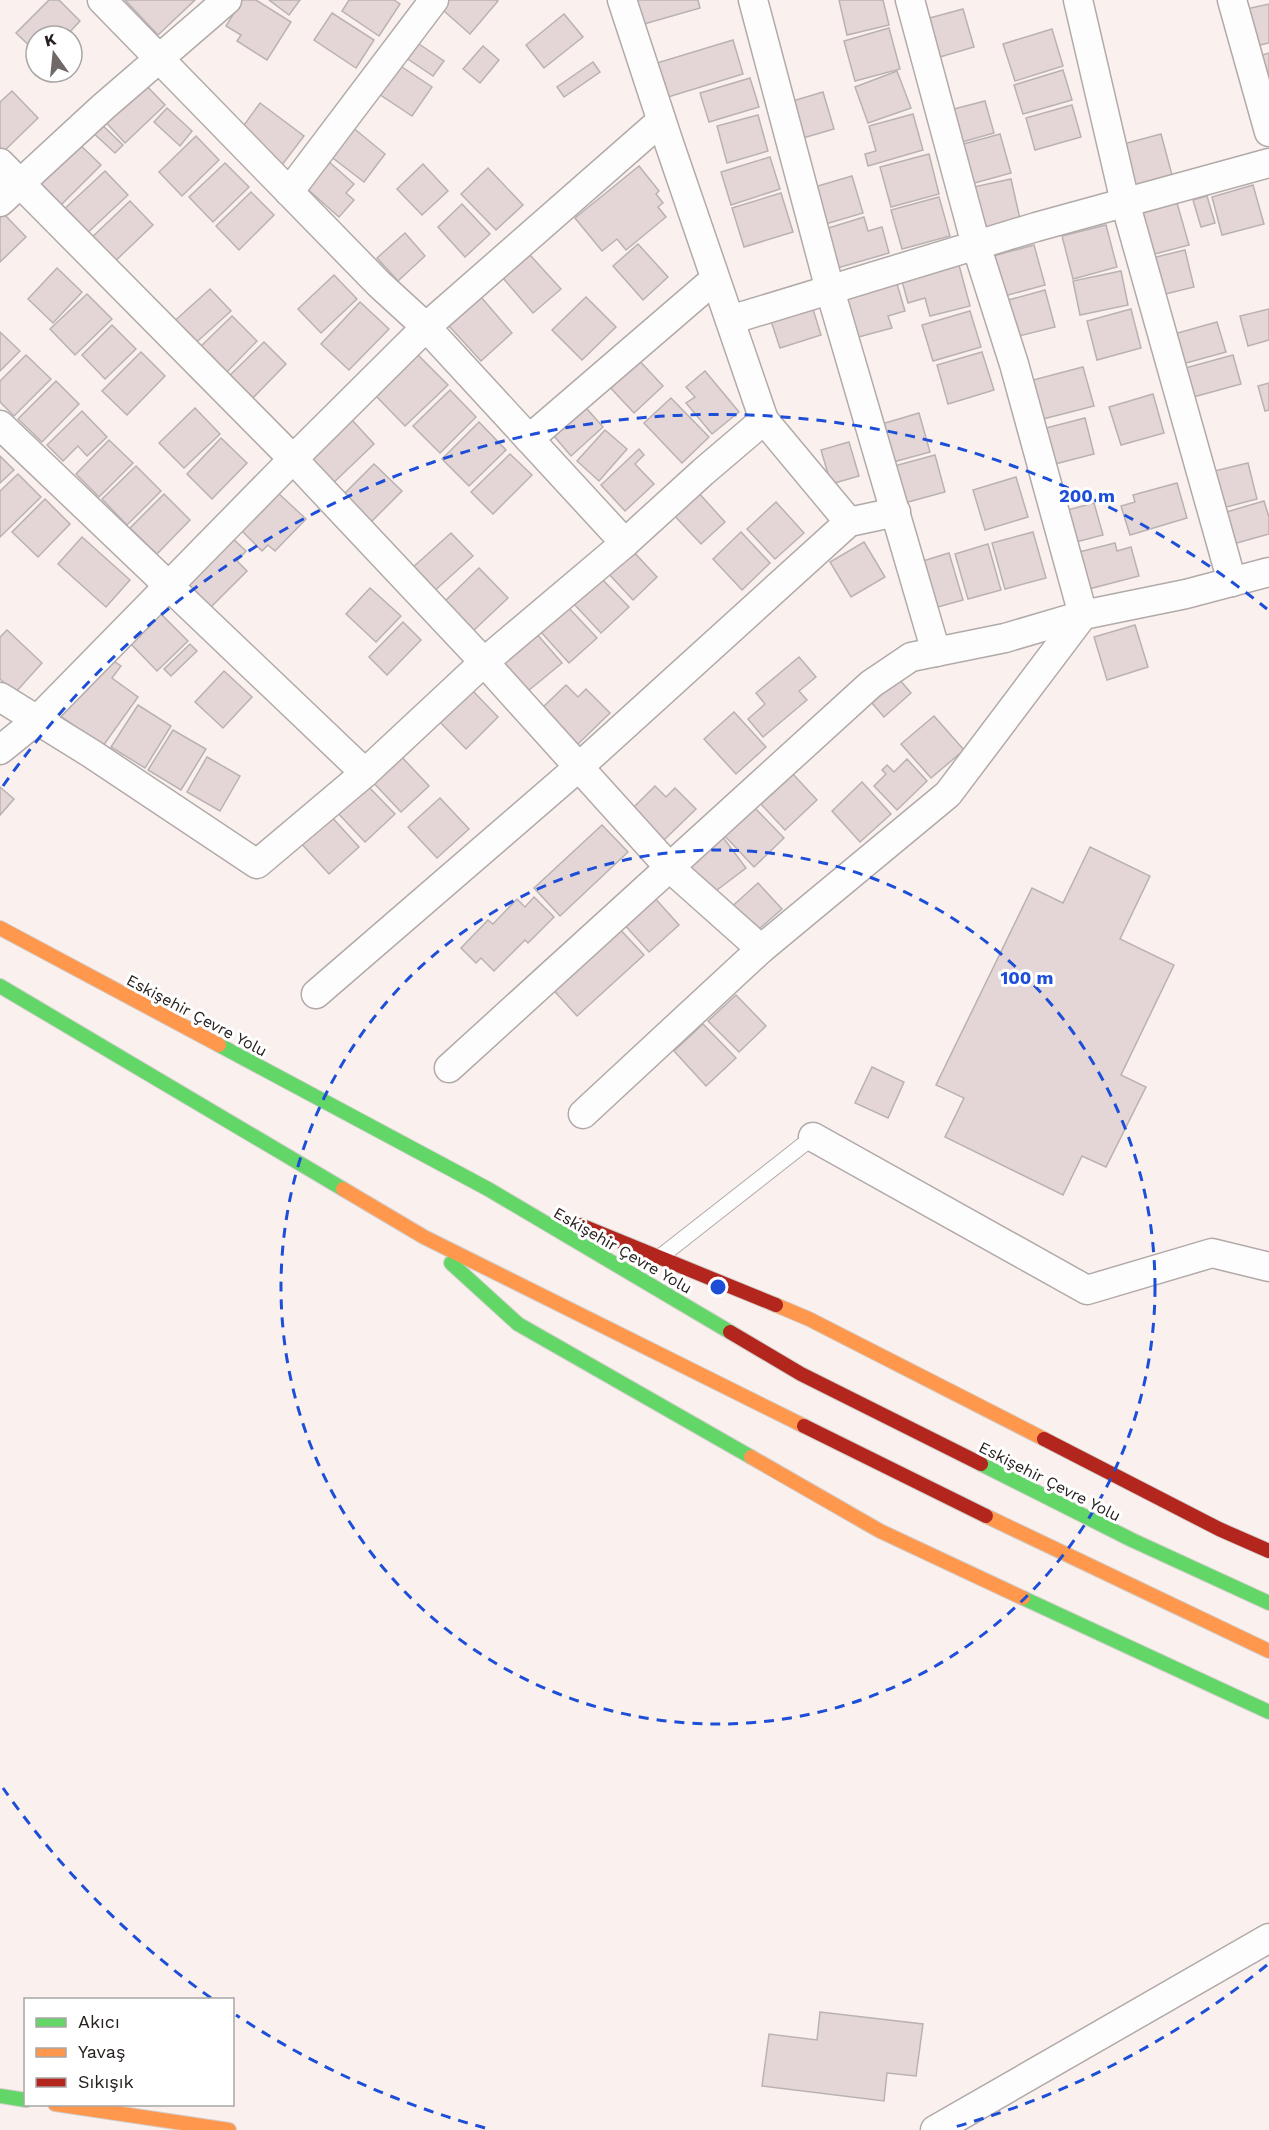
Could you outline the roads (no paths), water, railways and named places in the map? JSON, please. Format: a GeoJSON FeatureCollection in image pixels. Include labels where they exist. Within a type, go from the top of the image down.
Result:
{"type":"FeatureCollection","features":[{"type":"Feature","properties":{"kind":"main road","name":"Eskişehir Çevre Yolu"},"geometry":{"type":"LineString","coordinates":[[0,928],[488,1189],[801,1374],[1132,1540],[1269,1603]]}},
{"type":"Feature","properties":{"kind":"main road"},"geometry":{"type":"LineString","coordinates":[[0,986],[424,1237],[968,1508],[1269,1651]]}},
{"type":"Feature","properties":{"kind":"main road"},"geometry":{"type":"LineString","coordinates":[[488,1189],[809,1319],[1219,1529],[1269,1551]]}},
{"type":"Feature","properties":{"kind":"main road"},"geometry":{"type":"LineString","coordinates":[[424,1237],[518,1324],[880,1531],[1269,1712]]}},
{"type":"Feature","properties":{"kind":"main road"},"geometry":{"type":"LineString","coordinates":[[0,2096],[24,2100]]}},
{"type":"Feature","properties":{"kind":"main road"},"geometry":{"type":"LineString","coordinates":[[68,2106],[229,2130]]}},
{"type":"Feature","properties":{"kind":"street"},"geometry":{"type":"LineString","coordinates":[[102,0],[379,284],[426,327],[625,543]]}},
{"type":"Feature","properties":{"kind":"street"},"geometry":{"type":"LineString","coordinates":[[0,202],[227,0]]}},
{"type":"Feature","properties":{"kind":"street"},"geometry":{"type":"LineString","coordinates":[[289,192],[434,0]]}},
{"type":"Feature","properties":{"kind":"street"},"geometry":{"type":"LineString","coordinates":[[622,0],[764,420],[849,522]]}},
{"type":"Feature","properties":{"kind":"street"},"geometry":{"type":"LineString","coordinates":[[753,0],[830,290],[936,652]]}},
{"type":"Feature","properties":{"kind":"street"},"geometry":{"type":"LineString","coordinates":[[910,0],[976,245],[1014,364],[1083,615]]}},
{"type":"Feature","properties":{"kind":"street"},"geometry":{"type":"LineString","coordinates":[[1078,0],[1125,202],[1232,582]]}},
{"type":"Feature","properties":{"kind":"street"},"geometry":{"type":"LineString","coordinates":[[1232,0],[1269,132]]}},
{"type":"Feature","properties":{"kind":"street"},"geometry":{"type":"LineString","coordinates":[[0,750],[37,720],[426,327],[662,121]]}},
{"type":"Feature","properties":{"kind":"street"},"geometry":{"type":"LineString","coordinates":[[730,320],[976,245],[1269,163]]}},
{"type":"Feature","properties":{"kind":"street"},"geometry":{"type":"LineString","coordinates":[[0,164],[293,459],[580,766],[670,868],[761,948]]}},
{"type":"Feature","properties":{"kind":"street"},"geometry":{"type":"LineString","coordinates":[[529,439],[715,279]]}},
{"type":"Feature","properties":{"kind":"street"},"geometry":{"type":"LineString","coordinates":[[0,697],[257,864],[365,773],[484,662],[625,543],[764,420]]}},
{"type":"Feature","properties":{"kind":"street"},"geometry":{"type":"LineString","coordinates":[[0,424],[365,773]]}},
{"type":"Feature","properties":{"kind":"street"},"geometry":{"type":"LineString","coordinates":[[316,994],[580,766],[849,522],[896,512]]}},
{"type":"Feature","properties":{"kind":"street"},"geometry":{"type":"LineString","coordinates":[[449,1068],[871,684],[911,657],[1005,638],[1083,615],[1186,594],[1269,572]]}},
{"type":"Feature","properties":{"kind":"street"},"geometry":{"type":"LineString","coordinates":[[583,1114],[761,948],[948,794],[1083,615]]}},
{"type":"Feature","properties":{"kind":"street"},"geometry":{"type":"LineString","coordinates":[[813,1137],[1087,1290],[1212,1253],[1269,1267]]}},
{"type":"Feature","properties":{"kind":"street"},"geometry":{"type":"LineString","coordinates":[[935,2130],[1269,1938]]}},
{"type":"Feature","properties":{"kind":"lane"},"geometry":{"type":"LineString","coordinates":[[660,1257],[813,1137]]}}]}
